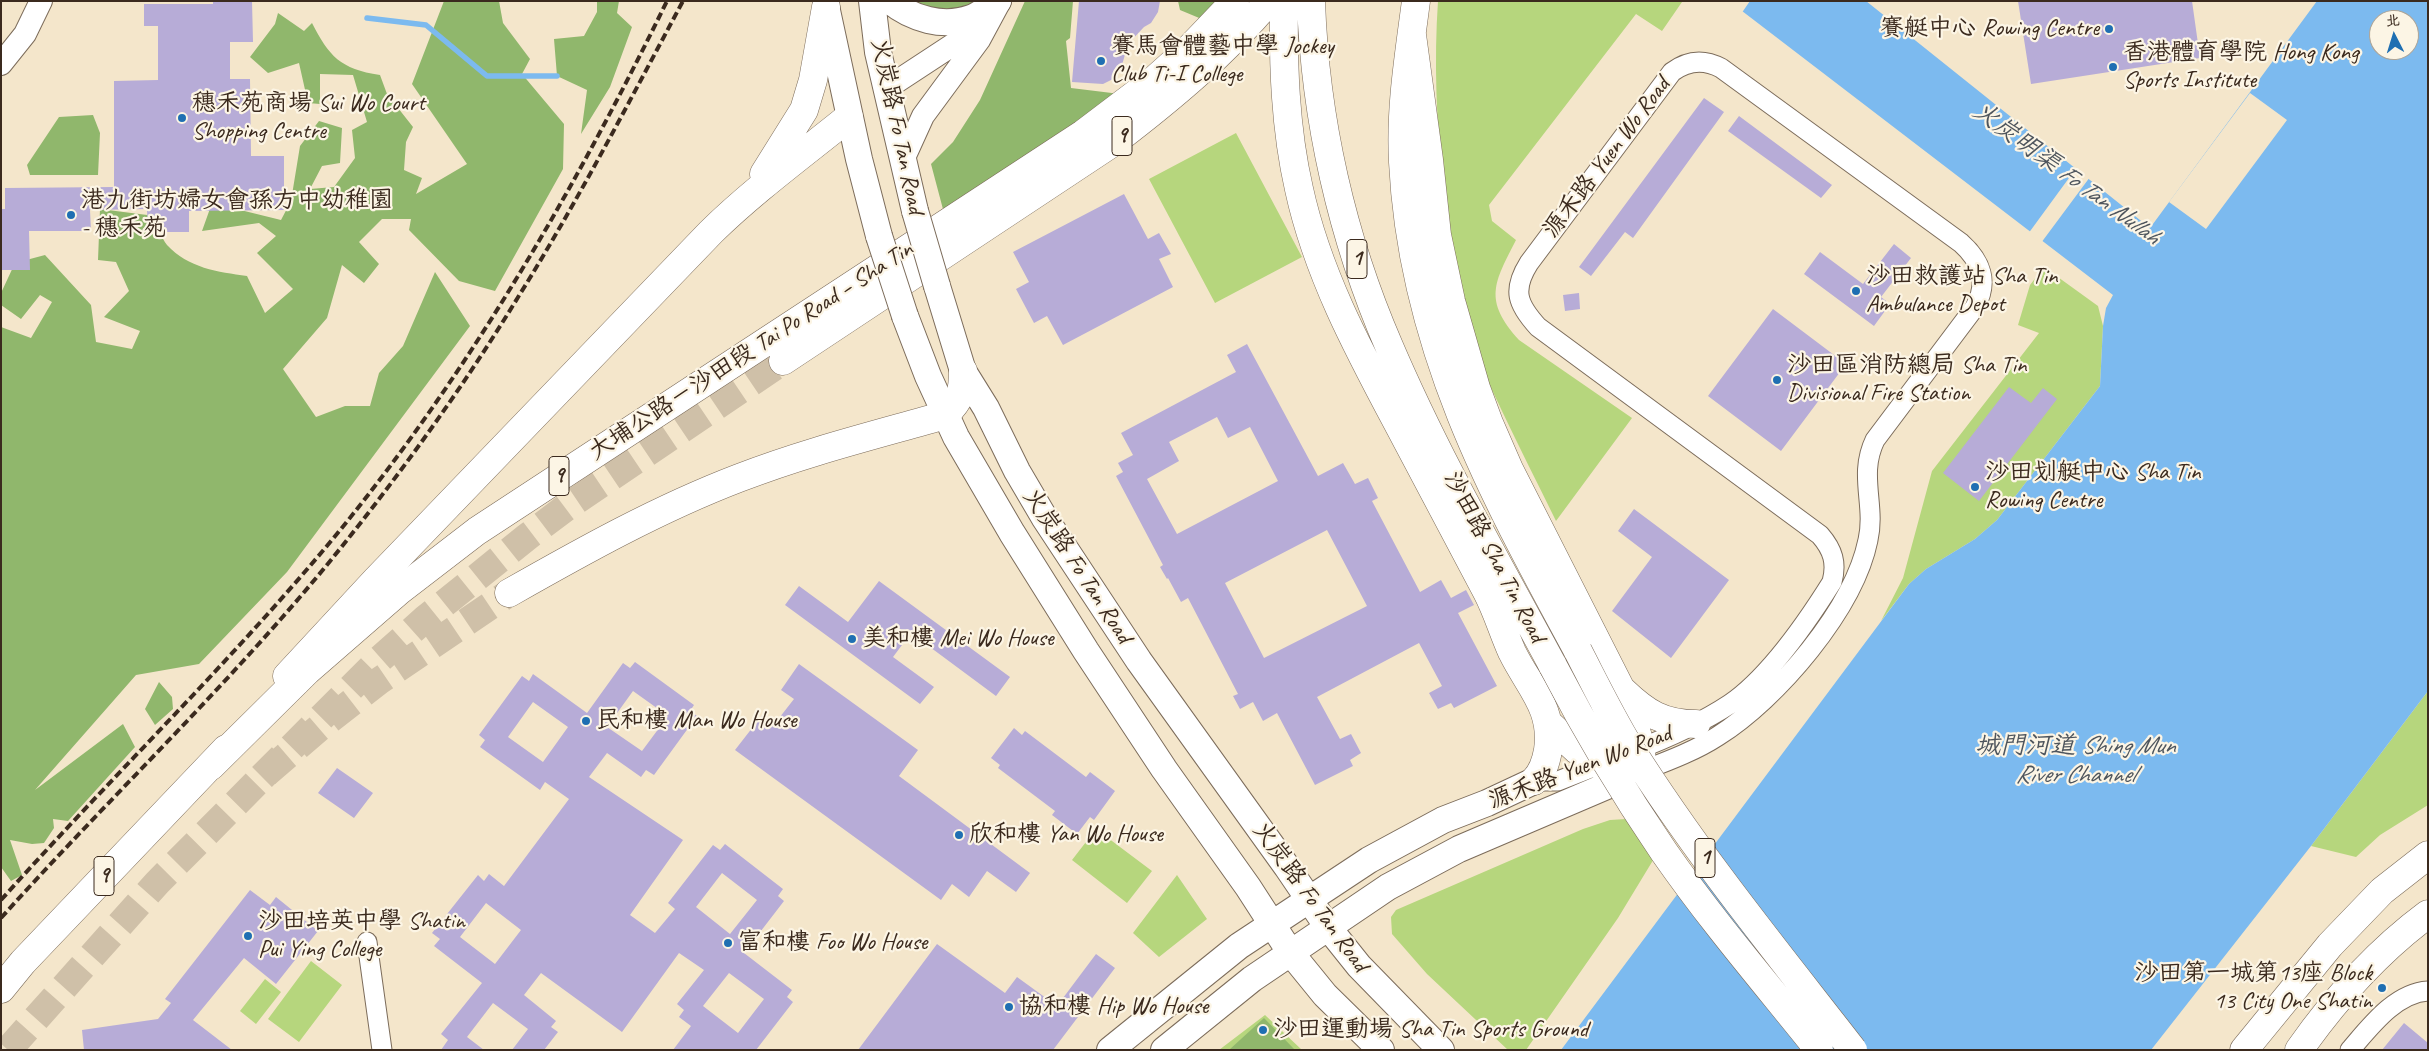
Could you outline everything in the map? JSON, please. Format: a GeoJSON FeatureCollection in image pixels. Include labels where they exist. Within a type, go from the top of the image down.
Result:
{"type":"FeatureCollection","features":[{"type":"Feature","properties":{"kind":"main road","name":"火炭路 Fo Tan Road"},"geometry":{"type":"LineString","coordinates":[[872,1],[878,52],[902,160],[915,211],[963,371],[986,408],[1017,471],[1044,517],[1139,661],[1310,899],[1327,926],[1358,966],[1441,1050]]}},
{"type":"Feature","properties":{"kind":"main road"},"geometry":{"type":"LineString","coordinates":[[890,1],[901,10],[917,18],[935,21],[972,18],[997,7]]}},
{"type":"Feature","properties":{"kind":"main road","name":"大埔公路－沙田段 Tai Po Road – Sha Tin"},"geometry":{"type":"LineString","coordinates":[[1,989],[110,870],[211,766],[307,671],[400,590],[477,531],[1083,134],[1159,75],[1191,47],[1235,1]]}},
{"type":"Feature","properties":{"kind":"main road","name":"大埔公路－沙田段 Tai Po Road – Sha Tin"},"geometry":{"type":"LineString","coordinates":[[783,361],[1115,141],[1161,106],[1198,73],[1269,1]]}},
{"type":"Feature","properties":{"kind":"main road","name":"沙田路 Sha Tin Road"},"geometry":{"type":"LineString","coordinates":[[1416,1],[1405,78],[1403,162],[1410,235],[1426,315],[1455,402],[1488,482],[1590,651],[1630,747],[1688,835],[1736,902],[1853,1050]]}},
{"type":"Feature","properties":{"kind":"main road","name":"火炭路 Fo Tan Road"},"geometry":{"type":"LineString","coordinates":[[825,4],[849,117],[880,236],[905,316],[945,415],[1012,533],[1086,651],[1290,952],[1325,995],[1381,1050]]}},
{"type":"Feature","properties":{"kind":"main road"},"geometry":{"type":"LineString","coordinates":[[750,196],[804,110],[813,80],[825,4]]}},
{"type":"Feature","properties":{"kind":"main road","name":"沙田路 Sha Tin Road"},"geometry":{"type":"LineString","coordinates":[[1311,11],[1319,94],[1332,164],[1347,226],[1370,298],[1388,345],[1446,467],[1601,756],[1665,853],[1819,1050]]}},
{"type":"Feature","properties":{"kind":"main road"},"geometry":{"type":"LineString","coordinates":[[1284,14],[1288,110],[1294,162],[1306,218],[1322,268],[1361,354],[1488,592],[1502,622],[1512,651],[1528,679],[1549,724],[1597,766],[1635,766],[1637,728],[1622,690]]}},
{"type":"Feature","properties":{"kind":"main road"},"geometry":{"type":"LineString","coordinates":[[211,766],[295,667],[376,580],[658,286],[750,196],[887,88]]}},
{"type":"Feature","properties":{"kind":"main road"},"geometry":{"type":"LineString","coordinates":[[509,593],[613,535],[674,505],[738,478],[802,456],[945,415],[957,403],[963,388],[963,371]]}},
{"type":"Feature","properties":{"kind":"main road"},"geometry":{"type":"LineString","coordinates":[[1528,679],[1545,689],[1559,691],[1577,689],[1589,684],[1598,675],[1602,666],[1590,651]]}},
{"type":"Feature","properties":{"kind":"main road"},"geometry":{"type":"LineString","coordinates":[[1590,651],[1622,690],[1639,706],[1656,716],[1676,724],[1696,724]]}},
{"type":"Feature","properties":{"kind":"main road"},"geometry":{"type":"LineString","coordinates":[[1534,780],[1542,772],[1547,755],[1549,724]]}},
{"type":"Feature","properties":{"kind":"main road","name":"源禾路 Yuen Wo Road"},"geometry":{"type":"LineString","coordinates":[[1164,1050],[1222,1001],[1327,926],[1388,887],[1459,848],[1635,766]]}},
{"type":"Feature","properties":{"kind":"main road","name":"源禾路 Yuen Wo Road"},"geometry":{"type":"LineString","coordinates":[[1110,1050],[1239,946],[1369,860],[1443,820],[1487,803],[1534,780]]}},
{"type":"Feature","properties":{"kind":"main road"},"geometry":{"type":"LineString","coordinates":[[2244,1050],[2330,945],[2382,891],[2428,855]]}},
{"type":"Feature","properties":{"kind":"main road"},"geometry":{"type":"LineString","coordinates":[[2299,1050],[2362,973],[2408,929],[2428,914]]}},
{"type":"Feature","properties":{"kind":"street"},"geometry":{"type":"LineString","coordinates":[[1,64],[25,34],[41,1]]}},
{"type":"Feature","properties":{"kind":"street"},"geometry":{"type":"LineString","coordinates":[[887,88],[997,7]]}},
{"type":"Feature","properties":{"kind":"street"},"geometry":{"type":"LineString","coordinates":[[902,160],[923,116],[964,61],[997,7]]}},
{"type":"Feature","properties":{"kind":"street","name":"源禾路 Yuen Wo Road"},"geometry":{"type":"LineString","coordinates":[[1534,780],[1558,782],[1597,766],[1635,766],[1694,750],[1744,718],[1774,692],[1814,643],[1850,590],[1865,555],[1870,520],[1866,469],[1868,453],[1875,440],[1975,307],[1983,286],[1982,274],[1978,263],[1961,243],[1721,68],[1711,63],[1700,62],[1681,65],[1672,72],[1529,263],[1521,276],[1518,292],[1521,304],[1538,327],[1820,535],[1832,551],[1835,562],[1832,582],[1799,632],[1752,685],[1731,703],[1696,724],[1635,766]]}},
{"type":"Feature","properties":{"kind":"street"},"geometry":{"type":"LineString","coordinates":[[367,942],[382,1050]]}},
{"type":"Feature","properties":{"kind":"street"},"geometry":{"type":"LineString","coordinates":[[2350,1050],[2394,1004],[2409,996],[2428,991]]}},
{"type":"Feature","properties":{"kind":"green space"},"geometry":{"type":"Polygon","coordinates":[[[444,1],[499,1],[503,23],[530,59],[522,74],[564,124],[563,169],[495,291],[459,281],[409,230],[411,219],[382,219],[359,242],[379,264],[364,283],[342,265],[327,318],[283,369],[316,417],[345,406],[370,406],[379,373],[403,346],[435,272],[470,326],[287,572],[199,664],[136,675],[35,790],[123,724],[135,747],[68,821],[53,819],[54,828],[44,843],[32,844],[10,840],[22,875],[11,881],[1,867],[1,327],[31,338],[52,302],[40,295],[21,319],[1,305],[1,293],[15,263],[45,255],[91,305],[96,342],[132,349],[140,331],[104,317],[129,291],[116,262],[98,260],[100,209],[155,216],[167,245],[184,259],[204,268],[247,276],[265,313],[293,289],[257,253],[276,236],[259,223],[202,231],[212,203],[281,220],[291,201],[300,146],[319,121],[342,128],[340,163],[322,166],[310,189],[334,187],[355,158],[352,130],[367,122],[353,75],[320,74],[320,104],[308,103],[299,63],[268,73],[250,57],[275,24],[278,13],[304,31],[312,23],[330,52],[345,65],[380,75],[387,94],[413,127],[406,142],[404,170],[422,178],[416,194],[467,164],[412,84],[444,1]]]}},
{"type":"Feature","properties":{"kind":"green space"},"geometry":{"type":"Polygon","coordinates":[[[597,1],[619,1],[617,13],[632,27],[610,87],[581,134],[587,90],[557,76],[554,39],[584,36],[597,12],[597,1]]]}},
{"type":"Feature","properties":{"kind":"green space"},"geometry":{"type":"Polygon","coordinates":[[[913,1],[977,1],[961,8],[945,11],[928,9],[913,1]]]}},
{"type":"Feature","properties":{"kind":"green space"},"geometry":{"type":"Polygon","coordinates":[[[1025,1],[1073,1],[1070,38],[1066,41],[1071,88],[1120,94],[944,213],[931,164],[953,142],[980,100],[1025,1]]]}},
{"type":"Feature","properties":{"kind":"green space"},"geometry":{"type":"Polygon","coordinates":[[[1178,1],[1218,1],[1204,20],[1180,10],[1178,1]]]}},
{"type":"Feature","properties":{"kind":"green space"},"geometry":{"type":"Polygon","coordinates":[[[1438,1],[1682,2],[1662,31],[1636,14],[1489,205],[1492,221],[1516,240],[1502,268],[1496,291],[1496,302],[1500,314],[1508,326],[1519,340],[1632,418],[1556,521],[1487,378],[1470,324],[1459,279],[1450,233],[1439,139],[1436,92],[1438,1]]]}},
{"type":"Feature","properties":{"kind":"green space"},"geometry":{"type":"Polygon","coordinates":[[[93,115],[100,133],[98,175],[30,175],[27,165],[59,117],[93,115]]]}},
{"type":"Feature","properties":{"kind":"green space"},"geometry":{"type":"Polygon","coordinates":[[[1236,133],[1302,257],[1215,303],[1149,179],[1236,133]]]}},
{"type":"Feature","properties":{"kind":"green space","name":"沙田划艇中心 Sha Tin Rowing Centre"},"geometry":{"type":"Polygon","coordinates":[[[2044,267],[2098,306],[2103,326],[2100,386],[1997,520],[1975,539],[1926,569],[1909,584],[1881,621],[1903,578],[1932,471],[2039,333],[2018,325],[2030,285],[2044,267]]]}},
{"type":"Feature","properties":{"kind":"green space"},"geometry":{"type":"Polygon","coordinates":[[[159,682],[172,697],[173,709],[155,725],[145,709],[159,682]]]}},
{"type":"Feature","properties":{"kind":"green space"},"geometry":{"type":"Polygon","coordinates":[[[2428,691],[2428,805],[2380,835],[2356,857],[2311,846],[2428,691]]]}},
{"type":"Feature","properties":{"kind":"green space"},"geometry":{"type":"Polygon","coordinates":[[[1626,819],[1655,857],[1618,918],[1526,1050],[1508,1050],[1427,974],[1392,934],[1391,917],[1396,910],[1583,829],[1610,820],[1626,819]]]}},
{"type":"Feature","properties":{"kind":"green space"},"geometry":{"type":"Polygon","coordinates":[[[1096,829],[1152,871],[1127,903],[1072,860],[1096,829]]]}},
{"type":"Feature","properties":{"kind":"green space"},"geometry":{"type":"Polygon","coordinates":[[[1177,875],[1207,919],[1159,957],[1133,933],[1177,875]]]}},
{"type":"Feature","properties":{"kind":"green space"},"geometry":{"type":"Polygon","coordinates":[[[311,961],[342,985],[299,1042],[268,1019],[311,961]]]}},
{"type":"Feature","properties":{"kind":"green space"},"geometry":{"type":"Polygon","coordinates":[[[265,979],[281,992],[256,1024],[240,1011],[265,979]]]}},
{"type":"Feature","properties":{"kind":"green space","name":"沙田運動場 Sha Tin Sports Ground"},"geometry":{"type":"Polygon","coordinates":[[[1265,1015],[1302,1050],[1219,1050],[1265,1015]]]}},
{"type":"Feature","properties":{"kind":"green space","name":"沙田運動場 Sha Tin Sports Ground"},"geometry":{"type":"Polygon","coordinates":[[[1264,1018],[1295,1050],[1229,1050],[1264,1018]]]}},
{"type":"Feature","properties":{"kind":"water","name":"城門河道 Shing Mun River Channel"},"geometry":{"type":"Polygon","coordinates":[[[1729,1],[1866,1],[2150,228],[2317,1],[2428,1],[2428,691],[2311,846],[2151,1050],[1561,1050],[1909,584],[1926,569],[1975,539],[1997,520],[2100,386],[2103,326],[2106,308],[2113,295],[1729,1]]]}},
{"type":"Feature","properties":{"kind":"pier"},"geometry":{"type":"Polygon","coordinates":[[[1726,1],[1750,1],[1741,14],[1726,1]]]}},
{"type":"Feature","properties":{"kind":"pier"},"geometry":{"type":"Polygon","coordinates":[[[2250,93],[2287,120],[2206,229],[2169,202],[2250,93]]]}},
{"type":"Feature","properties":{"kind":"pier"},"geometry":{"type":"Polygon","coordinates":[[[2077,167],[2090,177],[2041,243],[2028,234],[2077,167]]]}},
{"type":"Feature","properties":{"kind":"building","name":"穗禾苑商場 Sui Wo Court Shopping Centre"},"geometry":{"type":"Polygon","coordinates":[[[213,1],[252,1],[253,42],[230,42],[230,79],[250,79],[251,156],[284,156],[284,210],[189,211],[189,232],[148,232],[147,209],[90,210],[91,231],[29,231],[30,270],[1,270],[1,209],[5,209],[5,188],[114,187],[114,81],[158,80],[158,26],[144,26],[144,4],[213,4],[213,1]]]}},
{"type":"Feature","properties":{"kind":"building"},"geometry":{"type":"Polygon","coordinates":[[[1079,1],[1160,1],[1158,12],[1151,23],[1144,27],[1128,44],[1122,65],[1113,79],[1103,84],[1072,82],[1079,1]]]}},
{"type":"Feature","properties":{"kind":"building","name":"賽艇中心 Rowing Centre"},"geometry":{"type":"Polygon","coordinates":[[[2018,1],[2192,1],[2200,58],[2031,84],[2018,1]]]}},
{"type":"Feature","properties":{"kind":"building"},"geometry":{"type":"Polygon","coordinates":[[[1704,98],[1724,112],[1633,238],[1625,232],[1591,276],[1579,267],[1704,98]]]}},
{"type":"Feature","properties":{"kind":"building"},"geometry":{"type":"Polygon","coordinates":[[[1739,116],[1832,185],[1821,198],[1728,131],[1739,116]]]}},
{"type":"Feature","properties":{"kind":"building"},"geometry":{"type":"Polygon","coordinates":[[[1124,194],[1148,239],[1159,233],[1171,254],[1159,259],[1173,287],[1063,345],[1047,316],[1034,323],[1016,289],[1029,282],[1013,252],[1124,194]]]}},
{"type":"Feature","properties":{"kind":"building","name":"沙田救護站 Sha Tin Ambulance Depot"},"geometry":{"type":"Polygon","coordinates":[[[1894,244],[1911,258],[1881,297],[1890,304],[1874,326],[1804,274],[1820,252],[1863,284],[1894,244]]]}},
{"type":"Feature","properties":{"kind":"building"},"geometry":{"type":"Polygon","coordinates":[[[1579,293],[1580,309],[1565,311],[1563,295],[1579,293]]]}},
{"type":"Feature","properties":{"kind":"building","name":"沙田區消防總局 Sha Tin Divisional Fire Station"},"geometry":{"type":"Polygon","coordinates":[[[1773,309],[1846,364],[1781,451],[1708,396],[1773,309]]]}},
{"type":"Feature","properties":{"kind":"building"},"geometry":{"type":"Polygon","coordinates":[[[1247,344],[1318,476],[1343,463],[1355,484],[1368,478],[1378,498],[1372,501],[1420,592],[1441,580],[1451,598],[1466,590],[1474,605],[1458,613],[1497,686],[1454,708],[1451,703],[1438,709],[1429,693],[1442,686],[1419,643],[1317,697],[1340,739],[1351,734],[1361,753],[1350,760],[1353,766],[1315,785],[1277,713],[1263,721],[1253,702],[1240,709],[1233,696],[1238,694],[1188,598],[1181,602],[1167,579],[1160,567],[1163,565],[1116,476],[1123,472],[1118,463],[1133,455],[1121,433],[1236,372],[1227,355],[1247,344]],[[1217,417],[1169,442],[1179,461],[1147,479],[1177,534],[1278,481],[1250,427],[1228,438],[1217,417]],[[1327,530],[1225,583],[1264,658],[1367,606],[1327,530]]]}},
{"type":"Feature","properties":{"kind":"building"},"geometry":{"type":"Polygon","coordinates":[[[2009,387],[2031,403],[2043,388],[2057,399],[1979,501],[1943,473],[2009,387]]]}},
{"type":"Feature","properties":{"kind":"building"},"geometry":{"type":"Polygon","coordinates":[[[1634,509],[1729,580],[1671,658],[1612,611],[1652,557],[1618,531],[1634,509]]]}},
{"type":"Feature","properties":{"kind":"building","name":"美和樓 Mei Wo House"},"geometry":{"type":"Polygon","coordinates":[[[879,581],[1010,677],[996,696],[911,633],[893,657],[934,687],[920,704],[785,605],[799,586],[848,622],[879,581]]]}},
{"type":"Feature","properties":{"kind":"building"},"geometry":{"type":"Polygon","coordinates":[[[635,662],[694,705],[690,711],[697,716],[654,775],[646,770],[641,777],[607,753],[589,777],[683,840],[630,915],[655,933],[675,909],[668,903],[713,845],[720,850],[725,844],[783,889],[778,896],[784,901],[744,953],[792,990],[787,997],[793,1002],[756,1050],[673,1050],[691,1026],[679,1017],[684,1010],[677,1004],[704,970],[679,953],[622,1032],[541,973],[524,995],[556,1021],[551,1027],[558,1032],[544,1050],[512,1050],[528,1029],[493,1003],[467,1037],[484,1050],[441,1050],[448,1040],[441,1034],[482,983],[434,946],[440,939],[432,933],[478,875],[484,881],[489,874],[504,886],[569,799],[545,782],[540,790],[480,747],[485,740],[479,735],[522,676],[529,681],[533,674],[587,713],[623,663],[630,668],[635,662]],[[633,691],[607,727],[642,751],[668,716],[633,691]],[[533,702],[508,737],[543,762],[568,727],[533,702]],[[722,873],[696,907],[730,934],[757,900],[722,873]],[[486,903],[460,937],[495,964],[521,930],[486,903]],[[729,973],[703,1006],[738,1033],[764,999],[729,973]]]}},
{"type":"Feature","properties":{"kind":"building"},"geometry":{"type":"Polygon","coordinates":[[[799,664],[918,750],[899,776],[1030,873],[1016,892],[987,871],[969,897],[952,884],[941,900],[735,750],[763,714],[776,722],[794,699],[781,690],[799,664]]]}},
{"type":"Feature","properties":{"kind":"building"},"geometry":{"type":"Polygon","coordinates":[[[1014,728],[1022,735],[1025,731],[1086,777],[1090,772],[1115,791],[1094,820],[1090,817],[1077,834],[1052,815],[1055,811],[998,768],[1000,765],[991,758],[1014,728]]]}},
{"type":"Feature","properties":{"kind":"building"},"geometry":{"type":"Polygon","coordinates":[[[337,768],[373,793],[354,818],[318,793],[337,768]]]}},
{"type":"Feature","properties":{"kind":"building"},"geometry":{"type":"Polygon","coordinates":[[[250,890],[270,905],[276,897],[318,931],[276,984],[244,958],[193,1020],[232,1050],[84,1050],[82,1030],[158,1019],[171,1003],[165,999],[250,890]]]}},
{"type":"Feature","properties":{"kind":"building"},"geometry":{"type":"Polygon","coordinates":[[[937,944],[1005,993],[1017,977],[1057,1006],[1096,954],[1115,968],[1053,1050],[858,1050],[937,944]]]}},
{"type":"Feature","properties":{"kind":"building"},"geometry":{"type":"Polygon","coordinates":[[[2404,1023],[2428,1043],[2428,1050],[2382,1050],[2404,1023]]]}},
{"type":"Feature","properties":{"kind":"waterway"},"geometry":{"type":"LineString","coordinates":[[367,18],[426,25],[487,76],[557,76]]}},
{"type":"Feature","properties":{"kind":"tunnel"},"geometry":{"type":"LineString","coordinates":[[262,777],[380,659],[425,619],[527,537],[568,506],[783,361]]}},
{"type":"Feature","properties":{"kind":"tunnel"},"geometry":{"type":"LineString","coordinates":[[8,1050],[157,883],[262,777],[320,727],[379,681],[509,593]]}},
{"type":"Feature","properties":{"kind":"railway"},"geometry":{"type":"LineString","coordinates":[[1,900],[216,671],[341,529],[389,468],[478,340],[519,274],[596,139],[667,1]]}},
{"type":"Feature","properties":{"kind":"railway"},"geometry":{"type":"LineString","coordinates":[[1,918],[267,634],[310,585],[396,477],[481,356],[542,258],[604,149],[683,1]]}},
{"type":"Feature","properties":{"kind":"place","name":"賽艇中心 Rowing Centre"},"geometry":{"type":"Point","coordinates":[2109,29]}},
{"type":"Feature","properties":{"kind":"place","name":"賽馬會體藝中學 Jockey Club Ti-I College"},"geometry":{"type":"Point","coordinates":[1101,61]}},
{"type":"Feature","properties":{"kind":"place","name":"香港體育學院 Hong Kong Sports Institute"},"geometry":{"type":"Point","coordinates":[2113,67]}},
{"type":"Feature","properties":{"kind":"place","name":"穗禾苑商場 Sui Wo Court Shopping Centre"},"geometry":{"type":"Point","coordinates":[182,118]}},
{"type":"Feature","properties":{"kind":"place","name":"港九街坊婦女會孫方中幼稚園 - 穗禾苑"},"geometry":{"type":"Point","coordinates":[71,215]}},
{"type":"Feature","properties":{"kind":"place","name":"沙田救護站 Sha Tin Ambulance Depot"},"geometry":{"type":"Point","coordinates":[1856,291]}},
{"type":"Feature","properties":{"kind":"place","name":"沙田區消防總局 Sha Tin Divisional Fire Station"},"geometry":{"type":"Point","coordinates":[1777,380]}},
{"type":"Feature","properties":{"kind":"place","name":"沙田划艇中心 Sha Tin Rowing Centre"},"geometry":{"type":"Point","coordinates":[1975,487]}},
{"type":"Feature","properties":{"kind":"place","name":"美和樓 Mei Wo House"},"geometry":{"type":"Point","coordinates":[852,639]}},
{"type":"Feature","properties":{"kind":"place","name":"民和樓 Man Wo House"},"geometry":{"type":"Point","coordinates":[586,721]}},
{"type":"Feature","properties":{"kind":"place","name":"欣和樓 Yan Wo House"},"geometry":{"type":"Point","coordinates":[959,835]}},
{"type":"Feature","properties":{"kind":"place","name":"沙田培英中學 Shatin Pui Ying College"},"geometry":{"type":"Point","coordinates":[248,936]}},
{"type":"Feature","properties":{"kind":"place","name":"富和樓 Foo Wo House"},"geometry":{"type":"Point","coordinates":[728,943]}},
{"type":"Feature","properties":{"kind":"place","name":"沙田第一城第13座 Block 13 City One Shatin"},"geometry":{"type":"Point","coordinates":[2382,988]}},
{"type":"Feature","properties":{"kind":"place","name":"協和樓 Hip Wo House"},"geometry":{"type":"Point","coordinates":[1009,1007]}},
{"type":"Feature","properties":{"kind":"place","name":"沙田運動場 Sha Tin Sports Ground"},"geometry":{"type":"Point","coordinates":[1263,1030]}},
{"type":"Feature","properties":{"kind":"water label","name":"火炭明渠 Fo Tan Nullah"},"geometry":{"type":"Point","coordinates":[2066,174]}}]}
